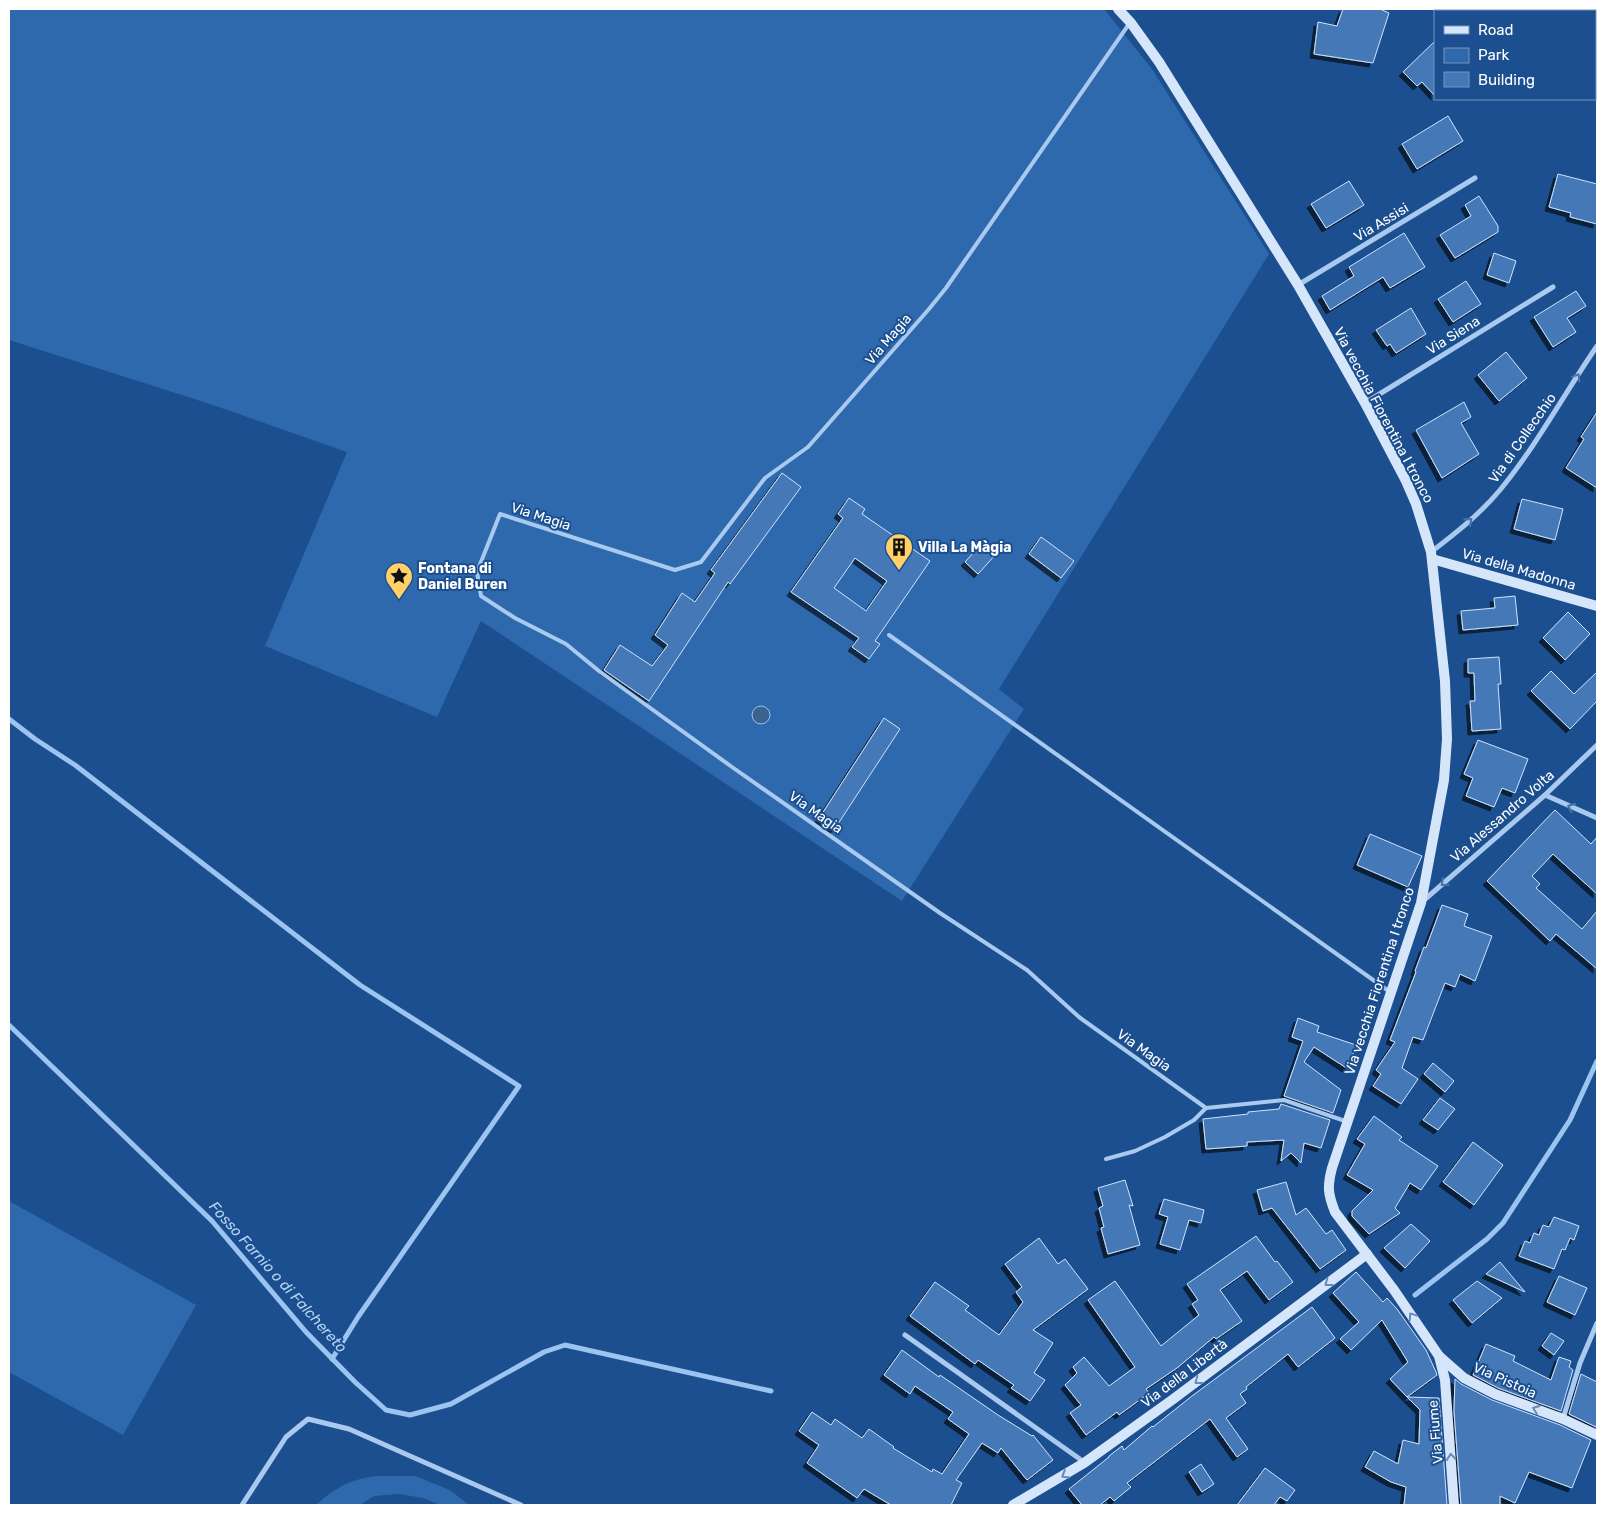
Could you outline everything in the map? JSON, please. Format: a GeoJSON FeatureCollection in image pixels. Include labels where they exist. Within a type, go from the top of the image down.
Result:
{"type":"FeatureCollection","features":[{"type":"Feature","properties":{"kind":"street","name":"Via vecchia Fiorentina I tronco"},"geometry":{"type":"LineString","coordinates":[[1118,9],[1131,23],[1159,62],[1298,285],[1365,402],[1416,504],[1432,555],[1445,681],[1447,740],[1444,780],[1421,903],[1328,1184],[1329,1199],[1336,1212],[1367,1254]]}},
{"type":"Feature","properties":{"kind":"street","name":"Via Assisi"},"geometry":{"type":"LineString","coordinates":[[1298,285],[1476,178]]}},
{"type":"Feature","properties":{"kind":"street","name":"Via Siena"},"geometry":{"type":"LineString","coordinates":[[1365,402],[1553,287]]}},
{"type":"Feature","properties":{"kind":"street","name":"Via di Collecchio"},"geometry":{"type":"LineString","coordinates":[[1432,555],[1473,518],[1499,491],[1522,461],[1597,346]]}},
{"type":"Feature","properties":{"kind":"street","name":"Via della Madonna"},"geometry":{"type":"LineString","coordinates":[[1432,555],[1597,606]]}},
{"type":"Feature","properties":{"kind":"street","name":"Via Alessandro Volta"},"geometry":{"type":"LineString","coordinates":[[1421,903],[1544,795],[1597,745]]}},
{"type":"Feature","properties":{"kind":"street"},"geometry":{"type":"LineString","coordinates":[[1544,795],[1597,818]]}},
{"type":"Feature","properties":{"kind":"street","name":"Via Pistoia"},"geometry":{"type":"LineString","coordinates":[[1367,1254],[1439,1356],[1464,1378],[1495,1394],[1563,1419],[1597,1435]]}},
{"type":"Feature","properties":{"kind":"street","name":"Via della Libertà"},"geometry":{"type":"LineString","coordinates":[[1013,1505],[1084,1463],[1172,1400],[1367,1254]]}},
{"type":"Feature","properties":{"kind":"street"},"geometry":{"type":"LineString","coordinates":[[1563,1419],[1580,1363],[1597,1323]]}},
{"type":"Feature","properties":{"kind":"street"},"geometry":{"type":"LineString","coordinates":[[905,1334],[1084,1463]]}},
{"type":"Feature","properties":{"kind":"street","name":"Via Fiume"},"geometry":{"type":"LineString","coordinates":[[1439,1356],[1445,1380],[1454,1505]]}},
{"type":"Feature","properties":{"kind":"street"},"geometry":{"type":"LineString","coordinates":[[242,1505],[286,1437],[308,1419],[349,1429],[521,1505]]}},
{"type":"Feature","properties":{"kind":"lane","name":"Via Magia"},"geometry":{"type":"LineString","coordinates":[[1131,23],[946,288],[808,447],[765,478],[701,562],[675,570],[500,514],[477,572],[481,596],[515,618],[566,644],[599,671],[732,767],[940,913],[1027,970],[1079,1017],[1206,1108]]}},
{"type":"Feature","properties":{"kind":"lane"},"geometry":{"type":"LineString","coordinates":[[889,635],[1391,992]]}},
{"type":"Feature","properties":{"kind":"lane"},"geometry":{"type":"LineString","coordinates":[[1106,1159],[1135,1151],[1165,1137],[1194,1120],[1206,1108],[1284,1100],[1348,1122]]}},
{"type":"Feature","properties":{"kind":"green space"},"geometry":{"type":"Polygon","coordinates":[[[9,9],[1104,9],[1152,69],[1269,254],[999,689],[1024,709],[902,901],[481,621],[437,717],[265,646],[347,452],[210,404],[9,340],[9,9]]]}},
{"type":"Feature","properties":{"kind":"green space"},"geometry":{"type":"Polygon","coordinates":[[[9,1201],[196,1305],[123,1435],[9,1372],[9,1201]]]}},
{"type":"Feature","properties":{"kind":"green space"},"geometry":{"type":"Polygon","coordinates":[[[376,1476],[415,1476],[450,1490],[469,1505],[440,1505],[423,1498],[399,1494],[374,1496],[360,1505],[316,1505],[343,1485],[359,1479],[376,1476]]]}},
{"type":"Feature","properties":{"kind":"shaded area"},"geometry":{"type":"Polygon","coordinates":[[[757,706],[765,706],[770,711],[768,722],[757,724],[752,719],[752,711],[757,706]]]}},
{"type":"Feature","properties":{"kind":"building"},"geometry":{"type":"Polygon","coordinates":[[[1343,9],[1380,9],[1389,13],[1373,63],[1314,54],[1318,22],[1337,26],[1343,9]]]}},
{"type":"Feature","properties":{"kind":"building"},"geometry":{"type":"Polygon","coordinates":[[[1434,42],[1434,95],[1422,82],[1417,86],[1403,72],[1434,42]]]}},
{"type":"Feature","properties":{"kind":"building"},"geometry":{"type":"Polygon","coordinates":[[[1448,116],[1463,141],[1417,169],[1402,144],[1448,116]]]}},
{"type":"Feature","properties":{"kind":"building"},"geometry":{"type":"Polygon","coordinates":[[[1558,174],[1597,184],[1597,224],[1570,217],[1571,213],[1549,207],[1558,174]]]}},
{"type":"Feature","properties":{"kind":"building"},"geometry":{"type":"Polygon","coordinates":[[[1349,181],[1364,205],[1326,228],[1311,204],[1349,181]]]}},
{"type":"Feature","properties":{"kind":"building"},"geometry":{"type":"Polygon","coordinates":[[[1479,196],[1498,226],[1498,232],[1455,258],[1440,235],[1471,216],[1465,205],[1479,196]]]}},
{"type":"Feature","properties":{"kind":"building"},"geometry":{"type":"Polygon","coordinates":[[[1404,233],[1425,267],[1390,288],[1383,277],[1330,310],[1322,296],[1354,276],[1349,267],[1404,233]]]}},
{"type":"Feature","properties":{"kind":"building"},"geometry":{"type":"Polygon","coordinates":[[[1494,253],[1516,261],[1509,283],[1487,275],[1494,253]]]}},
{"type":"Feature","properties":{"kind":"building"},"geometry":{"type":"Polygon","coordinates":[[[1466,281],[1481,304],[1453,322],[1438,299],[1466,281]]]}},
{"type":"Feature","properties":{"kind":"building"},"geometry":{"type":"Polygon","coordinates":[[[1576,291],[1586,306],[1567,318],[1576,332],[1553,347],[1534,317],[1576,291]]]}},
{"type":"Feature","properties":{"kind":"building"},"geometry":{"type":"Polygon","coordinates":[[[1411,308],[1426,334],[1396,353],[1390,344],[1387,346],[1376,330],[1411,308]]]}},
{"type":"Feature","properties":{"kind":"building"},"geometry":{"type":"Polygon","coordinates":[[[1506,352],[1527,378],[1499,401],[1478,375],[1506,352]]]}},
{"type":"Feature","properties":{"kind":"building"},"geometry":{"type":"Polygon","coordinates":[[[1464,402],[1471,417],[1461,423],[1479,454],[1442,478],[1416,430],[1464,402]]]}},
{"type":"Feature","properties":{"kind":"building"},"geometry":{"type":"Polygon","coordinates":[[[1597,412],[1597,488],[1566,468],[1584,439],[1581,437],[1597,412]]]}},
{"type":"Feature","properties":{"kind":"building"},"geometry":{"type":"Polygon","coordinates":[[[782,473],[801,487],[730,584],[728,582],[649,701],[604,670],[620,645],[652,666],[668,645],[655,635],[682,593],[695,602],[715,573],[711,570],[782,473]]]}},
{"type":"Feature","properties":{"kind":"building","name":"Villa La Màgia"},"geometry":{"type":"Polygon","coordinates":[[[849,498],[865,509],[862,514],[930,561],[875,641],[880,644],[869,659],[852,647],[859,638],[791,592],[843,518],[838,514],[849,498]],[[855,558],[834,588],[866,611],[887,581],[855,558]]]}},
{"type":"Feature","properties":{"kind":"building"},"geometry":{"type":"Polygon","coordinates":[[[1522,499],[1563,509],[1555,540],[1514,529],[1522,499]]]}},
{"type":"Feature","properties":{"kind":"building"},"geometry":{"type":"Polygon","coordinates":[[[1041,537],[1074,561],[1061,578],[1029,554],[1041,537]]]}},
{"type":"Feature","properties":{"kind":"building"},"geometry":{"type":"Polygon","coordinates":[[[984,541],[997,553],[978,574],[965,562],[984,541]]]}},
{"type":"Feature","properties":{"kind":"building"},"geometry":{"type":"Polygon","coordinates":[[[1515,596],[1518,625],[1463,630],[1461,611],[1495,608],[1494,598],[1515,596]]]}},
{"type":"Feature","properties":{"kind":"building"},"geometry":{"type":"Polygon","coordinates":[[[1568,612],[1590,634],[1565,660],[1543,638],[1568,612]]]}},
{"type":"Feature","properties":{"kind":"building"},"geometry":{"type":"Polygon","coordinates":[[[1499,657],[1501,684],[1498,684],[1501,729],[1472,731],[1470,701],[1475,701],[1474,673],[1468,673],[1468,659],[1499,657]]]}},
{"type":"Feature","properties":{"kind":"building"},"geometry":{"type":"Polygon","coordinates":[[[1551,671],[1574,694],[1597,672],[1597,701],[1570,729],[1531,691],[1551,671]]]}},
{"type":"Feature","properties":{"kind":"building"},"geometry":{"type":"Polygon","coordinates":[[[884,718],[900,729],[834,830],[818,820],[884,718]]]}},
{"type":"Feature","properties":{"kind":"building"},"geometry":{"type":"Polygon","coordinates":[[[1478,740],[1528,759],[1515,793],[1502,788],[1494,807],[1466,796],[1473,778],[1464,774],[1478,740]]]}},
{"type":"Feature","properties":{"kind":"building"},"geometry":{"type":"Polygon","coordinates":[[[1555,810],[1591,844],[1597,837],[1597,894],[1553,854],[1532,876],[1540,884],[1536,888],[1582,929],[1597,911],[1597,969],[1556,934],[1550,941],[1487,881],[1555,810]]]}},
{"type":"Feature","properties":{"kind":"building"},"geometry":{"type":"Polygon","coordinates":[[[1370,834],[1422,856],[1408,887],[1357,865],[1370,834]]]}},
{"type":"Feature","properties":{"kind":"building"},"geometry":{"type":"Polygon","coordinates":[[[1442,905],[1468,914],[1464,926],[1492,936],[1475,981],[1460,974],[1455,987],[1445,983],[1423,1040],[1413,1037],[1402,1068],[1418,1079],[1401,1104],[1373,1086],[1381,1074],[1376,1070],[1395,1042],[1390,1040],[1424,947],[1426,948],[1442,905]]]}},
{"type":"Feature","properties":{"kind":"building"},"geometry":{"type":"Polygon","coordinates":[[[1298,1018],[1319,1026],[1317,1032],[1356,1045],[1348,1069],[1314,1047],[1304,1062],[1341,1090],[1333,1113],[1284,1096],[1303,1041],[1292,1037],[1298,1018]]]}},
{"type":"Feature","properties":{"kind":"building"},"geometry":{"type":"Polygon","coordinates":[[[1433,1063],[1454,1081],[1445,1092],[1424,1074],[1433,1063]]]}},
{"type":"Feature","properties":{"kind":"building"},"geometry":{"type":"Polygon","coordinates":[[[1440,1098],[1455,1109],[1438,1130],[1423,1120],[1440,1098]]]}},
{"type":"Feature","properties":{"kind":"building"},"geometry":{"type":"Polygon","coordinates":[[[1281,1104],[1330,1120],[1321,1148],[1304,1143],[1301,1163],[1291,1153],[1281,1161],[1284,1140],[1247,1142],[1247,1146],[1206,1149],[1203,1119],[1279,1109],[1281,1104]]]}},
{"type":"Feature","properties":{"kind":"building"},"geometry":{"type":"Polygon","coordinates":[[[1374,1116],[1402,1137],[1399,1140],[1438,1166],[1421,1190],[1410,1183],[1395,1208],[1400,1213],[1369,1234],[1352,1216],[1352,1211],[1373,1190],[1347,1175],[1365,1144],[1357,1139],[1374,1116]]]}},
{"type":"Feature","properties":{"kind":"building"},"geometry":{"type":"Polygon","coordinates":[[[1473,1142],[1503,1165],[1474,1205],[1443,1182],[1473,1142]]]}},
{"type":"Feature","properties":{"kind":"building"},"geometry":{"type":"Polygon","coordinates":[[[1125,1180],[1133,1206],[1129,1205],[1140,1245],[1108,1254],[1101,1228],[1104,1227],[1099,1208],[1103,1206],[1098,1188],[1125,1180]]]}},
{"type":"Feature","properties":{"kind":"building"},"geometry":{"type":"Polygon","coordinates":[[[1286,1182],[1296,1215],[1306,1208],[1326,1234],[1332,1230],[1346,1250],[1320,1269],[1272,1208],[1263,1211],[1257,1190],[1286,1182]]]}},
{"type":"Feature","properties":{"kind":"building"},"geometry":{"type":"Polygon","coordinates":[[[1164,1199],[1204,1210],[1201,1223],[1189,1220],[1180,1250],[1160,1244],[1168,1217],[1159,1214],[1164,1199]]]}},
{"type":"Feature","properties":{"kind":"building"},"geometry":{"type":"Polygon","coordinates":[[[1554,1217],[1579,1226],[1574,1240],[1570,1238],[1565,1250],[1562,1249],[1554,1269],[1519,1256],[1525,1241],[1530,1243],[1534,1233],[1539,1235],[1543,1225],[1549,1227],[1554,1217]]]}},
{"type":"Feature","properties":{"kind":"building"},"geometry":{"type":"Polygon","coordinates":[[[1411,1224],[1430,1241],[1405,1268],[1384,1248],[1411,1224]]]}},
{"type":"Feature","properties":{"kind":"building"},"geometry":{"type":"Polygon","coordinates":[[[1256,1236],[1293,1282],[1269,1300],[1247,1271],[1220,1290],[1242,1321],[1216,1339],[1214,1337],[1177,1368],[1146,1389],[1149,1393],[1119,1415],[1117,1412],[1086,1435],[1070,1413],[1081,1405],[1065,1385],[1077,1373],[1073,1367],[1084,1357],[1109,1386],[1135,1367],[1088,1300],[1115,1281],[1161,1346],[1199,1315],[1192,1304],[1198,1300],[1187,1284],[1256,1236]]]}},
{"type":"Feature","properties":{"kind":"building"},"geometry":{"type":"Polygon","coordinates":[[[1039,1238],[1058,1264],[1065,1259],[1088,1289],[1033,1330],[1053,1343],[1034,1373],[1045,1380],[1030,1401],[1011,1388],[1014,1385],[978,1360],[975,1364],[910,1316],[935,1282],[969,1306],[965,1310],[999,1335],[1023,1302],[1016,1292],[1022,1287],[1005,1264],[1039,1238]]]}},
{"type":"Feature","properties":{"kind":"building"},"geometry":{"type":"Polygon","coordinates":[[[1500,1262],[1525,1292],[1486,1274],[1500,1262]]]}},
{"type":"Feature","properties":{"kind":"building"},"geometry":{"type":"Polygon","coordinates":[[[1356,1272],[1383,1302],[1387,1298],[1397,1309],[1426,1350],[1436,1372],[1437,1375],[1407,1397],[1390,1379],[1408,1362],[1382,1320],[1351,1350],[1340,1339],[1359,1322],[1333,1293],[1356,1272]]]}},
{"type":"Feature","properties":{"kind":"building"},"geometry":{"type":"Polygon","coordinates":[[[1559,1276],[1587,1288],[1575,1315],[1547,1302],[1559,1276]]]}},
{"type":"Feature","properties":{"kind":"building"},"geometry":{"type":"Polygon","coordinates":[[[1477,1281],[1502,1298],[1472,1323],[1453,1300],[1477,1281]]]}},
{"type":"Feature","properties":{"kind":"building"},"geometry":{"type":"Polygon","coordinates":[[[1312,1307],[1335,1338],[1298,1367],[1288,1354],[1246,1387],[1247,1389],[1240,1394],[1246,1403],[1226,1418],[1248,1449],[1237,1457],[1210,1419],[1127,1483],[1131,1487],[1114,1501],[1110,1497],[1100,1505],[1082,1505],[1069,1489],[1122,1446],[1124,1450],[1152,1426],[1312,1307]]]}},
{"type":"Feature","properties":{"kind":"building"},"geometry":{"type":"Polygon","coordinates":[[[1551,1333],[1564,1341],[1554,1355],[1542,1346],[1551,1333]]]}},
{"type":"Feature","properties":{"kind":"building"},"geometry":{"type":"Polygon","coordinates":[[[1486,1344],[1515,1356],[1513,1361],[1551,1380],[1559,1357],[1571,1361],[1569,1367],[1573,1370],[1561,1411],[1498,1388],[1473,1375],[1486,1344]]]}},
{"type":"Feature","properties":{"kind":"building"},"geometry":{"type":"Polygon","coordinates":[[[902,1350],[939,1377],[940,1375],[998,1415],[1033,1435],[1053,1460],[1027,1480],[1001,1448],[998,1453],[982,1443],[956,1480],[962,1483],[951,1505],[891,1505],[864,1489],[857,1498],[807,1463],[819,1445],[799,1431],[812,1412],[831,1425],[835,1419],[862,1438],[869,1429],[893,1448],[932,1472],[933,1469],[942,1474],[969,1434],[948,1419],[953,1412],[915,1386],[910,1394],[884,1375],[902,1350]]]}},
{"type":"Feature","properties":{"kind":"building"},"geometry":{"type":"Polygon","coordinates":[[[1581,1374],[1597,1382],[1596,1427],[1569,1414],[1581,1374]]]}},
{"type":"Feature","properties":{"kind":"building"},"geometry":{"type":"Polygon","coordinates":[[[1455,1379],[1492,1400],[1560,1425],[1591,1440],[1572,1488],[1529,1472],[1515,1503],[1500,1496],[1500,1505],[1461,1505],[1454,1411],[1455,1379]]]}},
{"type":"Feature","properties":{"kind":"building"},"geometry":{"type":"Polygon","coordinates":[[[1407,1397],[1439,1398],[1447,1505],[1404,1505],[1406,1487],[1391,1482],[1365,1467],[1374,1451],[1398,1464],[1403,1440],[1419,1444],[1420,1410],[1407,1397]]]}},
{"type":"Feature","properties":{"kind":"building"},"geometry":{"type":"Polygon","coordinates":[[[1201,1464],[1214,1484],[1202,1492],[1189,1472],[1201,1464]]]}},
{"type":"Feature","properties":{"kind":"building"},"geometry":{"type":"Polygon","coordinates":[[[1265,1468],[1295,1490],[1287,1501],[1280,1497],[1274,1505],[1237,1505],[1265,1468]]]}},
{"type":"Feature","properties":{"kind":"waterway"},"geometry":{"type":"LineString","coordinates":[[9,719],[35,739],[75,765],[360,985],[519,1086],[358,1317],[332,1359]]}},
{"type":"Feature","properties":{"kind":"waterway","name":"Fosso Farnio o di Falchereto"},"geometry":{"type":"LineString","coordinates":[[9,1025],[212,1221],[306,1332],[355,1382],[386,1410],[410,1415],[451,1404],[544,1352],[565,1345],[771,1391]]}},
{"type":"Feature","properties":{"kind":"waterway","name":"Fosso Farnio o di Falchereto"},"geometry":{"type":"LineString","coordinates":[[1415,1295],[1487,1239],[1503,1223],[1570,1120],[1597,1061]]}},
{"type":"Feature","properties":{"kind":"place","name":"Villa La Màgia"},"geometry":{"type":"Point","coordinates":[899,571]}},
{"type":"Feature","properties":{"kind":"place","name":"Fontana di Daniel Buren"},"geometry":{"type":"Point","coordinates":[399,600]}}]}
